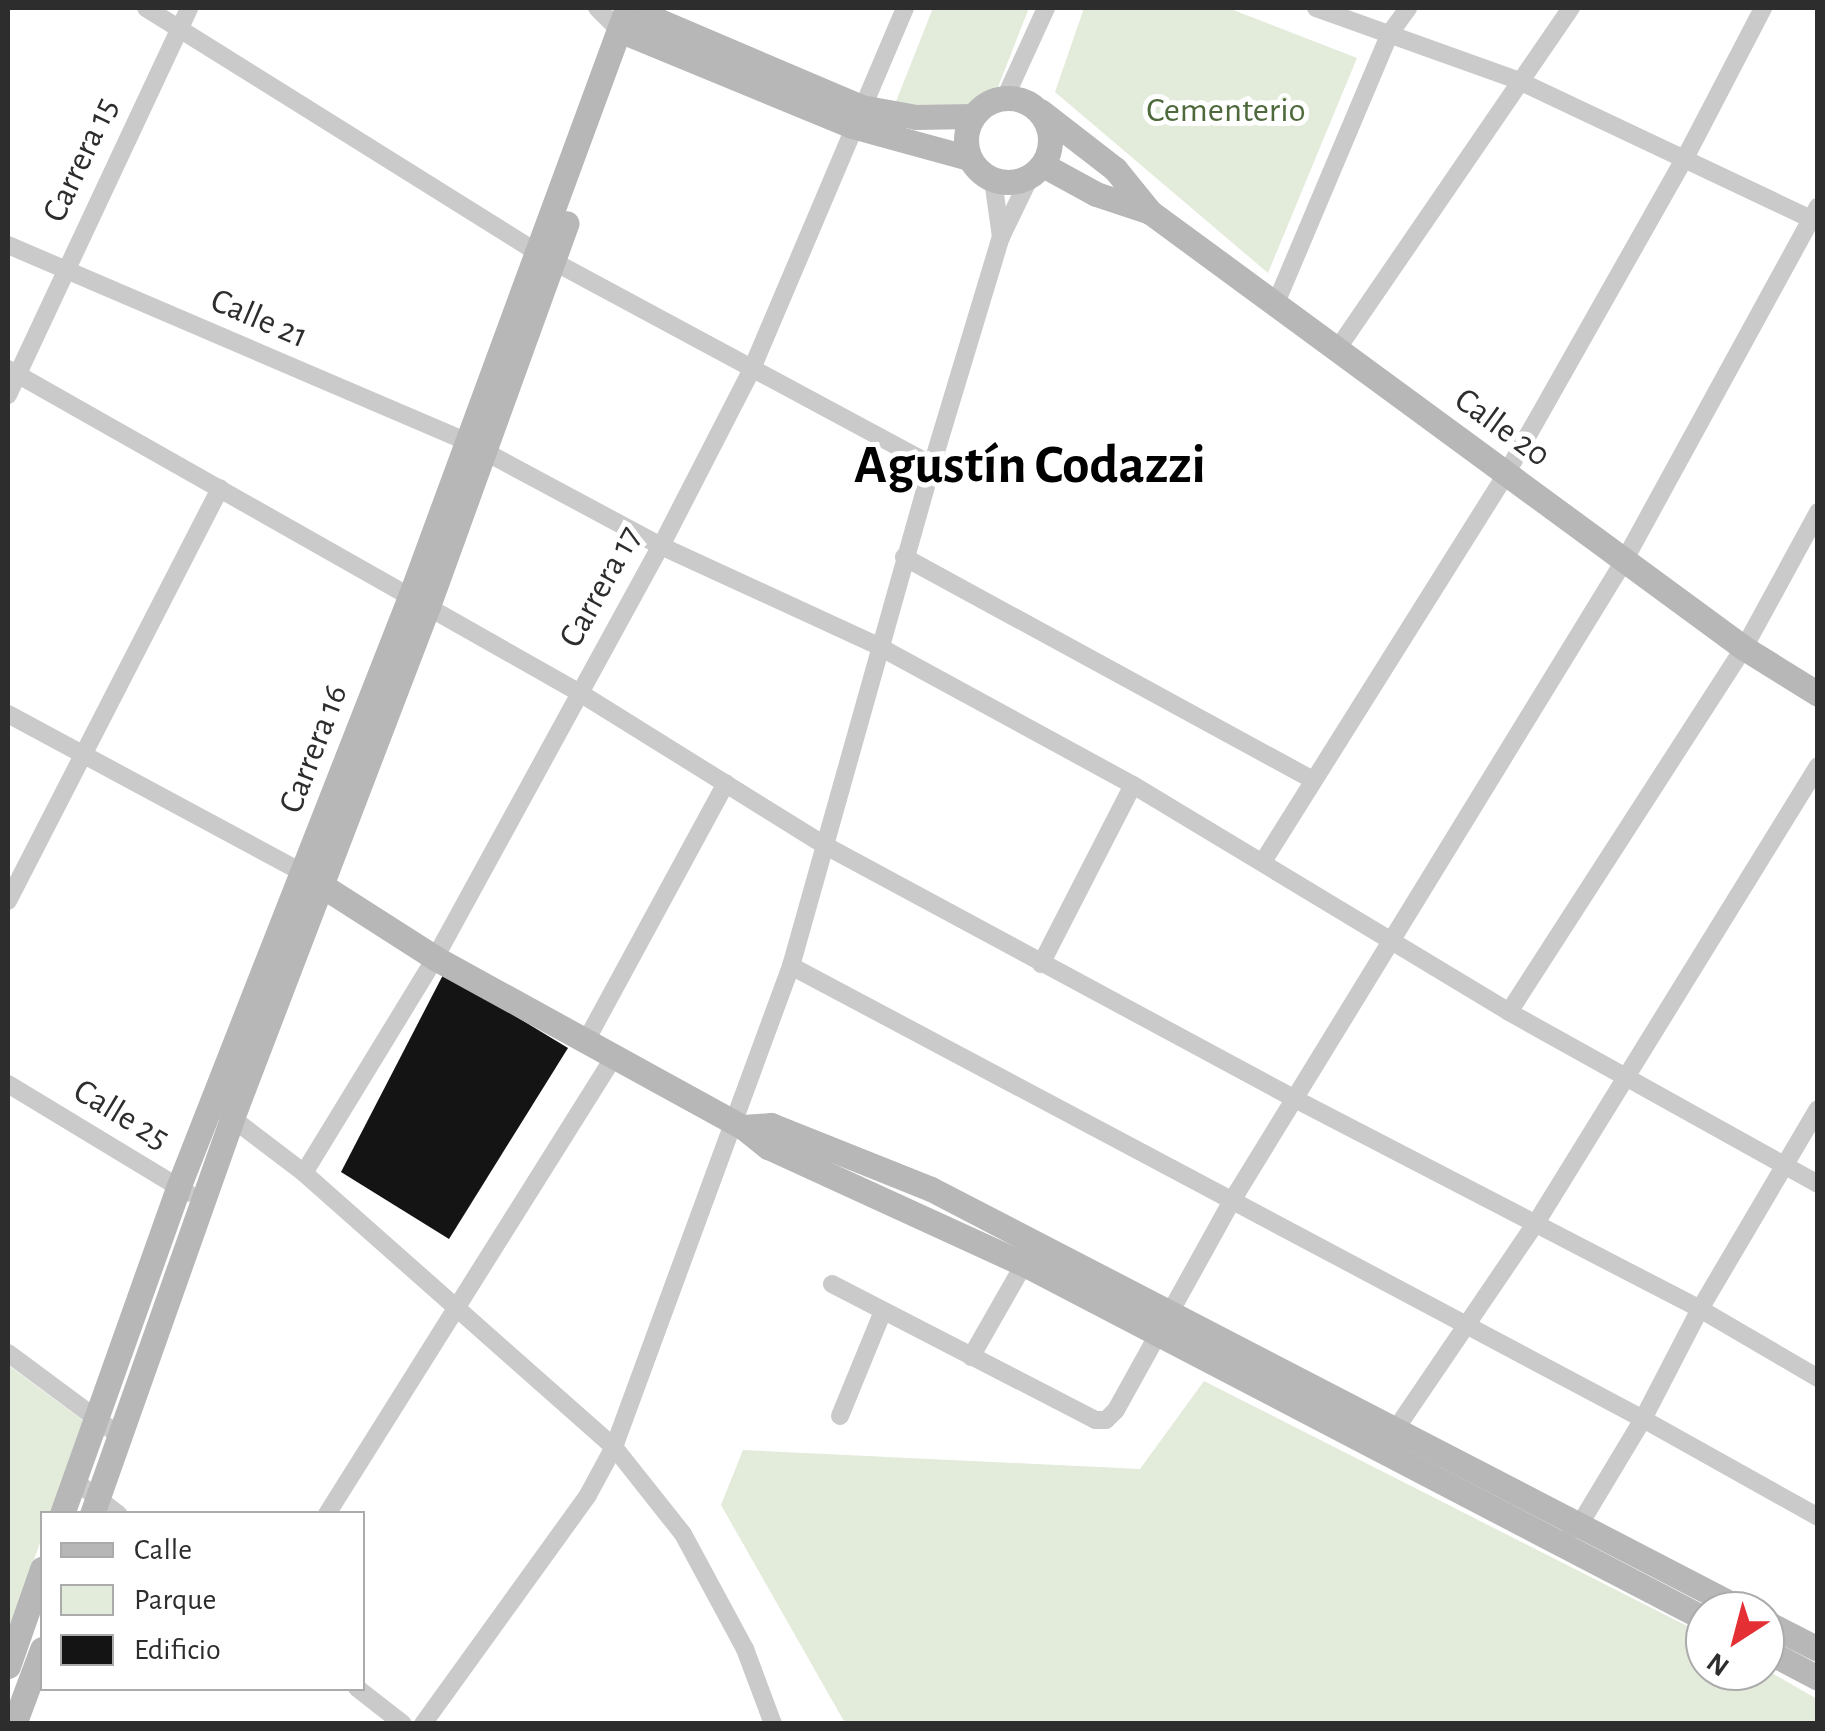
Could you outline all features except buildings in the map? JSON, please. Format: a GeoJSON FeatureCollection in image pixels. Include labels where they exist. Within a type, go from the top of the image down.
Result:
{"type":"FeatureCollection","features":[{"type":"Feature","properties":{"kind":"street"},"geometry":{"type":"LineString","coordinates":[[146,8],[546,255],[751,371],[932,465]]}},
{"type":"Feature","properties":{"kind":"street","name":"Carrera 15"},"geometry":{"type":"LineString","coordinates":[[8,395],[13,373],[188,8]]}},
{"type":"Feature","properties":{"kind":"street"},"geometry":{"type":"LineString","coordinates":[[597,8],[628,15],[857,116],[969,158],[993,180],[1012,183],[1037,171]]}},
{"type":"Feature","properties":{"kind":"street","name":"Carrera 17"},"geometry":{"type":"LineString","coordinates":[[304,1173],[434,958],[661,546],[751,371],[905,8]]}},
{"type":"Feature","properties":{"kind":"street"},"geometry":{"type":"LineString","coordinates":[[1005,98],[1046,8]]}},
{"type":"Feature","properties":{"kind":"street"},"geometry":{"type":"LineString","coordinates":[[832,1284],[1096,1420],[1106,1420],[1116,1410],[1168,1308],[1232,1199],[1624,561],[1815,216],[1684,160],[1517,80],[1316,8]]}},
{"type":"Feature","properties":{"kind":"street"},"geometry":{"type":"LineString","coordinates":[[1276,304],[1390,33],[1408,8]]}},
{"type":"Feature","properties":{"kind":"street"},"geometry":{"type":"LineString","coordinates":[[1336,351],[1517,80],[1571,8]]}},
{"type":"Feature","properties":{"kind":"street"},"geometry":{"type":"LineString","coordinates":[[1264,860],[1506,474],[1684,160],[1763,8]]}},
{"type":"Feature","properties":{"kind":"street","name":"Carrera 16"},"geometry":{"type":"LineString","coordinates":[[63,1511],[178,1188],[222,1110],[419,601],[546,255],[628,15]]}},
{"type":"Feature","properties":{"kind":"street"},"geometry":{"type":"LineString","coordinates":[[423,1724],[588,1495],[614,1447],[738,1124],[791,966],[878,646],[1001,237],[1051,147],[1050,128],[1040,112],[1024,100],[1005,98],[987,103],[973,116],[965,136],[969,158]]}},
{"type":"Feature","properties":{"kind":"street","name":"Calle 20"},"geometry":{"type":"LineString","coordinates":[[1040,112],[1115,169],[1150,212],[1744,648],[1818,694]]}},
{"type":"Feature","properties":{"kind":"street"},"geometry":{"type":"LineString","coordinates":[[857,116],[973,116]]}},
{"type":"Feature","properties":{"kind":"street","name":"Calle 20"},"geometry":{"type":"LineString","coordinates":[[1037,171],[1150,212]]}},
{"type":"Feature","properties":{"kind":"street"},"geometry":{"type":"LineString","coordinates":[[993,180],[1001,237]]}},
{"type":"Feature","properties":{"kind":"street","name":"Calle 21"},"geometry":{"type":"LineString","coordinates":[[8,245],[476,447],[661,546],[878,646],[1133,785],[1264,860],[1509,1012],[1818,1184]]}},
{"type":"Feature","properties":{"kind":"street"},"geometry":{"type":"LineString","coordinates":[[13,373],[580,693],[826,846],[1040,964],[1700,1309],[1818,1378]]}},
{"type":"Feature","properties":{"kind":"street"},"geometry":{"type":"LineString","coordinates":[[8,900],[220,488]]}},
{"type":"Feature","properties":{"kind":"street"},"geometry":{"type":"LineString","coordinates":[[1509,1012],[1744,648],[1818,512]]}},
{"type":"Feature","properties":{"kind":"street"},"geometry":{"type":"LineString","coordinates":[[904,557],[1312,779]]}},
{"type":"Feature","properties":{"kind":"street"},"geometry":{"type":"LineString","coordinates":[[8,714],[312,878],[434,958],[738,1124],[768,1147],[1024,1264],[1157,1333],[1388,1441],[1580,1524],[1707,1591]]}},
{"type":"Feature","properties":{"kind":"street"},"geometry":{"type":"LineString","coordinates":[[1388,1441],[1536,1223],[1818,766]]}},
{"type":"Feature","properties":{"kind":"street"},"geometry":{"type":"LineString","coordinates":[[587,1040],[726,783]]}},
{"type":"Feature","properties":{"kind":"street"},"geometry":{"type":"LineString","coordinates":[[1040,964],[1133,785]]}},
{"type":"Feature","properties":{"kind":"street"},"geometry":{"type":"LineString","coordinates":[[791,966],[1643,1419],[1818,1518]]}},
{"type":"Feature","properties":{"kind":"street"},"geometry":{"type":"LineString","coordinates":[[328,1511],[615,1055]]}},
{"type":"Feature","properties":{"kind":"street","name":"Calle 25"},"geometry":{"type":"LineString","coordinates":[[8,1084],[202,1200]]}},
{"type":"Feature","properties":{"kind":"street"},"geometry":{"type":"LineString","coordinates":[[222,1110],[304,1173],[614,1447],[683,1534],[745,1650],[773,1724]]}},
{"type":"Feature","properties":{"kind":"street","name":"Carrera 16"},"geometry":{"type":"LineString","coordinates":[[102,1508],[117,1434],[202,1200],[222,1110]]}},
{"type":"Feature","properties":{"kind":"street"},"geometry":{"type":"LineString","coordinates":[[1555,1541],[1580,1524],[1643,1419],[1700,1309],[1818,1110]]}},
{"type":"Feature","properties":{"kind":"street"},"geometry":{"type":"LineString","coordinates":[[738,1124],[772,1125],[931,1188],[1168,1308],[1555,1541],[1685,1609]]}},
{"type":"Feature","properties":{"kind":"street"},"geometry":{"type":"LineString","coordinates":[[971,1357],[1024,1264]]}},
{"type":"Feature","properties":{"kind":"street"},"geometry":{"type":"LineString","coordinates":[[840,1416],[883,1310]]}},
{"type":"Feature","properties":{"kind":"street"},"geometry":{"type":"LineString","coordinates":[[8,1353],[117,1434]]}},
{"type":"Feature","properties":{"kind":"street"},"geometry":{"type":"LineString","coordinates":[[74,1480],[102,1508]]}},
{"type":"Feature","properties":{"kind":"street"},"geometry":{"type":"LineString","coordinates":[[8,1666],[40,1575]]}},
{"type":"Feature","properties":{"kind":"street"},"geometry":{"type":"LineString","coordinates":[[1785,1639],[1814,1663]]}},
{"type":"Feature","properties":{"kind":"street"},"geometry":{"type":"LineString","coordinates":[[14,1724],[40,1654]]}},
{"type":"Feature","properties":{"kind":"street"},"geometry":{"type":"LineString","coordinates":[[1785,1655],[1814,1663]]}},
{"type":"Feature","properties":{"kind":"street"},"geometry":{"type":"LineString","coordinates":[[361,1691],[404,1724]]}},
{"type":"Feature","properties":{"kind":"green space"},"geometry":{"type":"Polygon","coordinates":[[[933,8],[1029,8],[996,92],[965,108],[893,109],[933,8]]]}},
{"type":"Feature","properties":{"kind":"green space","name":"Cementerio"},"geometry":{"type":"Polygon","coordinates":[[[1084,8],[1228,8],[1357,58],[1268,273],[1055,92],[1084,8]]]}},
{"type":"Feature","properties":{"kind":"green space"},"geometry":{"type":"Polygon","coordinates":[[[8,1365],[84,1421],[52,1511],[40,1511],[40,1543],[8,1635],[8,1365]]]}},
{"type":"Feature","properties":{"kind":"green space"},"geometry":{"type":"Polygon","coordinates":[[[1204,1381],[1685,1625],[1685,1691],[1785,1691],[1785,1681],[1817,1699],[1817,1723],[845,1723],[721,1505],[743,1450],[1140,1469],[1204,1381]]]}},
{"type":"Feature","properties":{"kind":"district","name":"Agustín Codazzi"},"geometry":{"type":"Point","coordinates":[1030,466]}}]}
